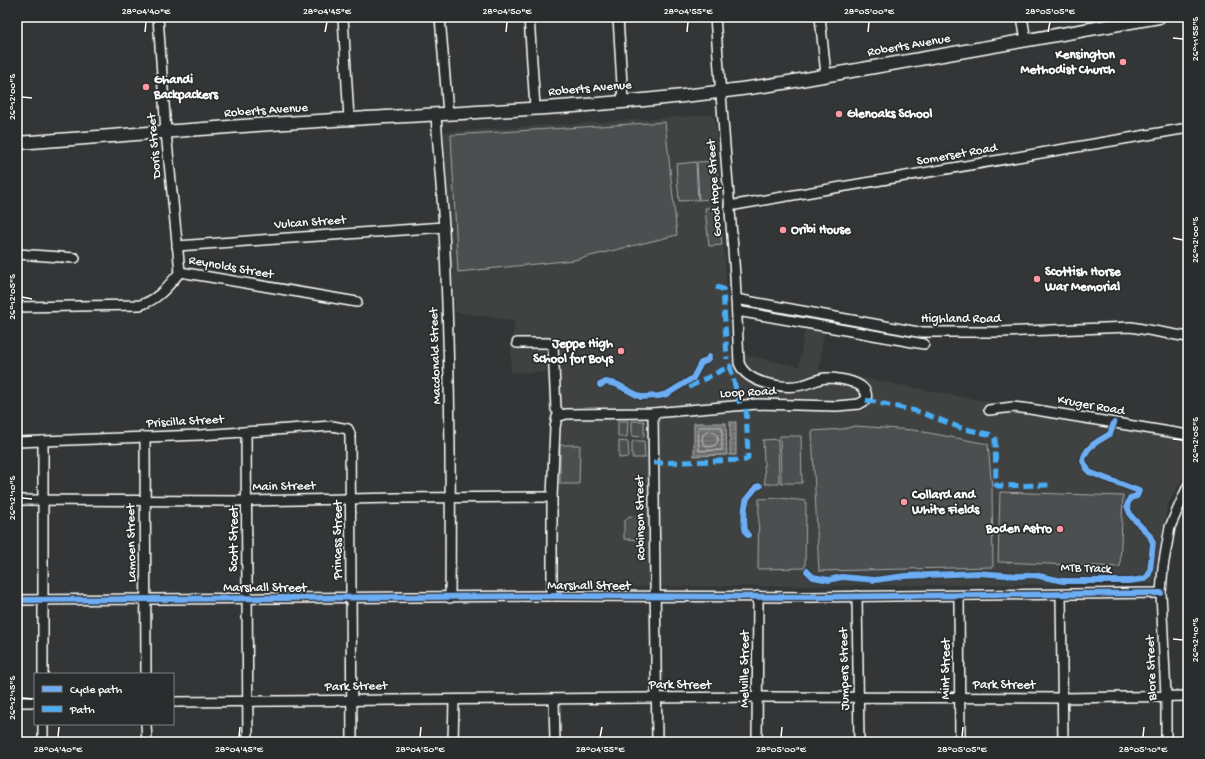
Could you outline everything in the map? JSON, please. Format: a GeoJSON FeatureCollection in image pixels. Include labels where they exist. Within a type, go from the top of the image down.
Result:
{"type":"FeatureCollection","features":[{"type":"Feature","properties":{"kind":"main road","name":"Roberts Avenue"},"geometry":{"type":"LineString","coordinates":[[17,143],[535,107],[720,92],[1026,40],[1126,20],[1159,17]]}},
{"type":"Feature","properties":{"kind":"street","name":"Doris Street"},"geometry":{"type":"LineString","coordinates":[[158,17],[166,132],[180,272]]}},
{"type":"Feature","properties":{"kind":"street"},"geometry":{"type":"LineString","coordinates":[[343,17],[349,119]]}},
{"type":"Feature","properties":{"kind":"street"},"geometry":{"type":"LineString","coordinates":[[440,17],[448,113]]}},
{"type":"Feature","properties":{"kind":"street"},"geometry":{"type":"LineString","coordinates":[[529,17],[535,107]]}},
{"type":"Feature","properties":{"kind":"street"},"geometry":{"type":"LineString","coordinates":[[618,17],[623,100]]}},
{"type":"Feature","properties":{"kind":"street","name":"Good Hope Street"},"geometry":{"type":"LineString","coordinates":[[715,17],[737,311],[738,357]]}},
{"type":"Feature","properties":{"kind":"street"},"geometry":{"type":"LineString","coordinates":[[820,17],[826,75]]}},
{"type":"Feature","properties":{"kind":"street"},"geometry":{"type":"LineString","coordinates":[[1022,17],[1026,40]]}},
{"type":"Feature","properties":{"kind":"street","name":"Macdonald Street"},"geometry":{"type":"LineString","coordinates":[[436,114],[444,227],[450,407],[450,598]]}},
{"type":"Feature","properties":{"kind":"street","name":"Somerset Road"},"geometry":{"type":"LineString","coordinates":[[729,206],[1188,128]]}},
{"type":"Feature","properties":{"kind":"street","name":"Vulcan Street"},"geometry":{"type":"LineString","coordinates":[[178,246],[444,227]]}},
{"type":"Feature","properties":{"kind":"street"},"geometry":{"type":"LineString","coordinates":[[17,254],[75,258]]}},
{"type":"Feature","properties":{"kind":"street","name":"Reynolds Street"},"geometry":{"type":"LineString","coordinates":[[17,307],[140,305],[158,296],[180,272],[357,302]]}},
{"type":"Feature","properties":{"kind":"street","name":"Highland Road"},"geometry":{"type":"LineString","coordinates":[[736,299],[918,332],[993,332],[1131,327],[1188,337]]}},
{"type":"Feature","properties":{"kind":"street","name":"Highland Road"},"geometry":{"type":"LineString","coordinates":[[737,311],[924,344]]}},
{"type":"Feature","properties":{"kind":"street"},"geometry":{"type":"LineString","coordinates":[[517,343],[548,343],[553,346],[556,409],[562,415],[556,419],[555,427],[552,498],[552,596]]}},
{"type":"Feature","properties":{"kind":"street","name":"Loop Road"},"geometry":{"type":"LineString","coordinates":[[562,415],[653,413],[757,404],[837,406],[859,404],[866,400],[866,392],[864,388],[836,379],[818,379],[803,384],[786,386],[761,381],[740,367],[738,357]]}},
{"type":"Feature","properties":{"kind":"street","name":"Kruger Road"},"geometry":{"type":"LineString","coordinates":[[990,410],[1013,407],[1030,409],[1188,435]]}},
{"type":"Feature","properties":{"kind":"street","name":"Robinson Street"},"geometry":{"type":"LineString","coordinates":[[653,413],[656,742]]}},
{"type":"Feature","properties":{"kind":"street","name":"Priscilla Street"},"geometry":{"type":"LineString","coordinates":[[17,442],[246,432],[332,426],[344,428],[348,430],[350,434]]}},
{"type":"Feature","properties":{"kind":"street","name":"Scott Street"},"geometry":{"type":"LineString","coordinates":[[246,432],[248,742]]}},
{"type":"Feature","properties":{"kind":"street","name":"Princess Street"},"geometry":{"type":"LineString","coordinates":[[350,434],[352,742]]}},
{"type":"Feature","properties":{"kind":"street","name":"Lamoen Street"},"geometry":{"type":"LineString","coordinates":[[144,437],[146,673]]}},
{"type":"Feature","properties":{"kind":"street"},"geometry":{"type":"LineString","coordinates":[[43,441],[43,673]]}},
{"type":"Feature","properties":{"kind":"street","name":"Blore Street"},"geometry":{"type":"LineString","coordinates":[[1166,742],[1166,696],[1161,593],[1163,561],[1170,527],[1188,486]]}},
{"type":"Feature","properties":{"kind":"street","name":"Main Street"},"geometry":{"type":"LineString","coordinates":[[17,500],[247,501],[552,498]]}},
{"type":"Feature","properties":{"kind":"street","name":"Marshall Street"},"geometry":{"type":"LineString","coordinates":[[17,600],[146,598],[450,598],[552,596],[959,596],[1161,593]]}},
{"type":"Feature","properties":{"kind":"street"},"geometry":{"type":"LineString","coordinates":[[1061,595],[1063,742]]}},
{"type":"Feature","properties":{"kind":"street","name":"Melville Street"},"geometry":{"type":"LineString","coordinates":[[757,742],[758,596]]}},
{"type":"Feature","properties":{"kind":"street","name":"Jumpers Street"},"geometry":{"type":"LineString","coordinates":[[857,596],[859,742]]}},
{"type":"Feature","properties":{"kind":"street","name":"Mint Street"},"geometry":{"type":"LineString","coordinates":[[959,596],[960,742]]}},
{"type":"Feature","properties":{"kind":"street","name":"Park Street"},"geometry":{"type":"LineString","coordinates":[[174,702],[758,697],[960,699],[1188,696]]}},
{"type":"Feature","properties":{"kind":"street"},"geometry":{"type":"LineString","coordinates":[[554,699],[554,742]]}},
{"type":"Feature","properties":{"kind":"street"},"geometry":{"type":"LineString","coordinates":[[453,742],[454,700]]}},
{"type":"Feature","properties":{"kind":"street"},"geometry":{"type":"LineString","coordinates":[[17,702],[34,702]]}},
{"type":"Feature","properties":{"kind":"street"},"geometry":{"type":"LineString","coordinates":[[43,725],[43,742]]}},
{"type":"Feature","properties":{"kind":"street"},"geometry":{"type":"LineString","coordinates":[[146,725],[147,742]]}},
{"type":"Feature","properties":{"kind":"shaded area","name":"Jeppe High School for Boys"},"geometry":{"type":"Polygon","coordinates":[[[710,115],[715,119],[731,353],[799,366],[805,327],[824,330],[819,370],[1188,439],[1188,468],[1167,506],[1153,584],[552,587],[552,483],[547,372],[511,373],[511,349],[515,321],[455,312],[444,132],[710,115]]]}},
{"type":"Feature","properties":{"kind":"shaded area"},"geometry":{"type":"Polygon","coordinates":[[[665,122],[677,235],[574,260],[458,272],[451,135],[665,122]]]}},
{"type":"Feature","properties":{"kind":"shaded area"},"geometry":{"type":"Polygon","coordinates":[[[716,161],[719,198],[699,200],[697,162],[716,161]]]}},
{"type":"Feature","properties":{"kind":"shaded area"},"geometry":{"type":"Polygon","coordinates":[[[696,162],[698,200],[679,201],[676,164],[696,162]]]}},
{"type":"Feature","properties":{"kind":"shaded area"},"geometry":{"type":"Polygon","coordinates":[[[718,207],[722,245],[709,246],[705,208],[718,207]]]}},
{"type":"Feature","properties":{"kind":"shaded area"},"geometry":{"type":"Polygon","coordinates":[[[618,421],[628,421],[627,437],[618,437],[618,421]]]}},
{"type":"Feature","properties":{"kind":"shaded area"},"geometry":{"type":"Polygon","coordinates":[[[632,421],[644,421],[644,437],[632,436],[632,421]]]}},
{"type":"Feature","properties":{"kind":"shaded area","name":"Collard and White Fields"},"geometry":{"type":"Polygon","coordinates":[[[855,426],[913,430],[988,444],[992,489],[993,567],[819,571],[812,431],[843,429],[855,426]]]}},
{"type":"Feature","properties":{"kind":"shaded area"},"geometry":{"type":"Polygon","coordinates":[[[780,436],[801,436],[802,483],[781,483],[780,436]]]}},
{"type":"Feature","properties":{"kind":"shaded area"},"geometry":{"type":"Polygon","coordinates":[[[778,439],[779,484],[765,484],[763,440],[778,439]]]}},
{"type":"Feature","properties":{"kind":"shaded area"},"geometry":{"type":"Polygon","coordinates":[[[619,441],[628,442],[629,457],[619,458],[619,441]]]}},
{"type":"Feature","properties":{"kind":"shaded area"},"geometry":{"type":"Polygon","coordinates":[[[644,441],[645,458],[632,458],[632,442],[644,441]]]}},
{"type":"Feature","properties":{"kind":"shaded area"},"geometry":{"type":"Polygon","coordinates":[[[560,445],[580,445],[579,484],[560,484],[560,445]]]}},
{"type":"Feature","properties":{"kind":"shaded area","name":"Boden Astro"},"geometry":{"type":"Polygon","coordinates":[[[1000,492],[1123,496],[1120,567],[998,562],[1000,492]]]}},
{"type":"Feature","properties":{"kind":"shaded area"},"geometry":{"type":"Polygon","coordinates":[[[780,498],[806,501],[805,568],[758,569],[759,499],[780,498]]]}},
{"type":"Feature","properties":{"kind":"shaded area"},"geometry":{"type":"Polygon","coordinates":[[[629,516],[643,517],[643,540],[624,539],[624,522],[629,516]]]}},
{"type":"Feature","properties":{"kind":"water"},"geometry":{"type":"Polygon","coordinates":[[[730,422],[736,422],[736,455],[730,455],[730,422]]]}},
{"type":"Feature","properties":{"kind":"water"},"geometry":{"type":"Polygon","coordinates":[[[694,423],[726,423],[727,455],[694,456],[694,423]]]}},
{"type":"Feature","properties":{"kind":"marked path"},"geometry":{"type":"LineString","coordinates":[[716,287],[723,289],[727,359]]}},
{"type":"Feature","properties":{"kind":"marked path"},"geometry":{"type":"LineString","coordinates":[[689,387],[730,366],[740,405]]}},
{"type":"Feature","properties":{"kind":"marked path"},"geometry":{"type":"LineString","coordinates":[[866,400],[920,412],[961,428],[992,435],[995,438],[996,485],[998,486],[1051,485]]}},
{"type":"Feature","properties":{"kind":"marked path"},"geometry":{"type":"LineString","coordinates":[[653,463],[746,460],[748,458],[746,405]]}},
{"type":"Feature","properties":{"kind":"cycle path"},"geometry":{"type":"LineString","coordinates":[[600,385],[606,382],[616,384],[641,397],[667,394],[693,378],[701,363],[706,361],[709,357]]}},
{"type":"Feature","properties":{"kind":"cycle path","name":"MTB Track"},"geometry":{"type":"LineString","coordinates":[[807,571],[813,577],[829,580],[842,577],[875,580],[905,576],[978,573],[1018,576],[1034,575],[1063,581],[1129,581],[1144,579],[1148,576],[1150,571],[1153,543],[1150,536],[1131,516],[1127,506],[1130,498],[1137,496],[1139,491],[1089,472],[1083,461],[1089,448],[1110,434],[1114,423]]}},
{"type":"Feature","properties":{"kind":"cycle path"},"geometry":{"type":"LineString","coordinates":[[748,535],[744,522],[745,505],[748,497],[756,487],[760,486]]}},
{"type":"Feature","properties":{"kind":"cycle path"},"geometry":{"type":"LineString","coordinates":[[17,600],[552,596],[809,597],[1161,593]]}},
{"type":"Feature","properties":{"kind":"place","name":"Kensington Methodist Church"},"geometry":{"type":"Point","coordinates":[1123,62]}},
{"type":"Feature","properties":{"kind":"place","name":"Ghandi Backpackers"},"geometry":{"type":"Point","coordinates":[146,87]}},
{"type":"Feature","properties":{"kind":"place","name":"Glenoaks School"},"geometry":{"type":"Point","coordinates":[839,114]}},
{"type":"Feature","properties":{"kind":"place","name":"Oribi House"},"geometry":{"type":"Point","coordinates":[783,230]}},
{"type":"Feature","properties":{"kind":"place","name":"Scottish Horse War Memorial"},"geometry":{"type":"Point","coordinates":[1037,279]}},
{"type":"Feature","properties":{"kind":"place","name":"Jeppe High School for Boys"},"geometry":{"type":"Point","coordinates":[621,351]}},
{"type":"Feature","properties":{"kind":"place","name":"Collard and White Fields"},"geometry":{"type":"Point","coordinates":[904,502]}},
{"type":"Feature","properties":{"kind":"place","name":"Boden Astro"},"geometry":{"type":"Point","coordinates":[1060,529]}}]}
